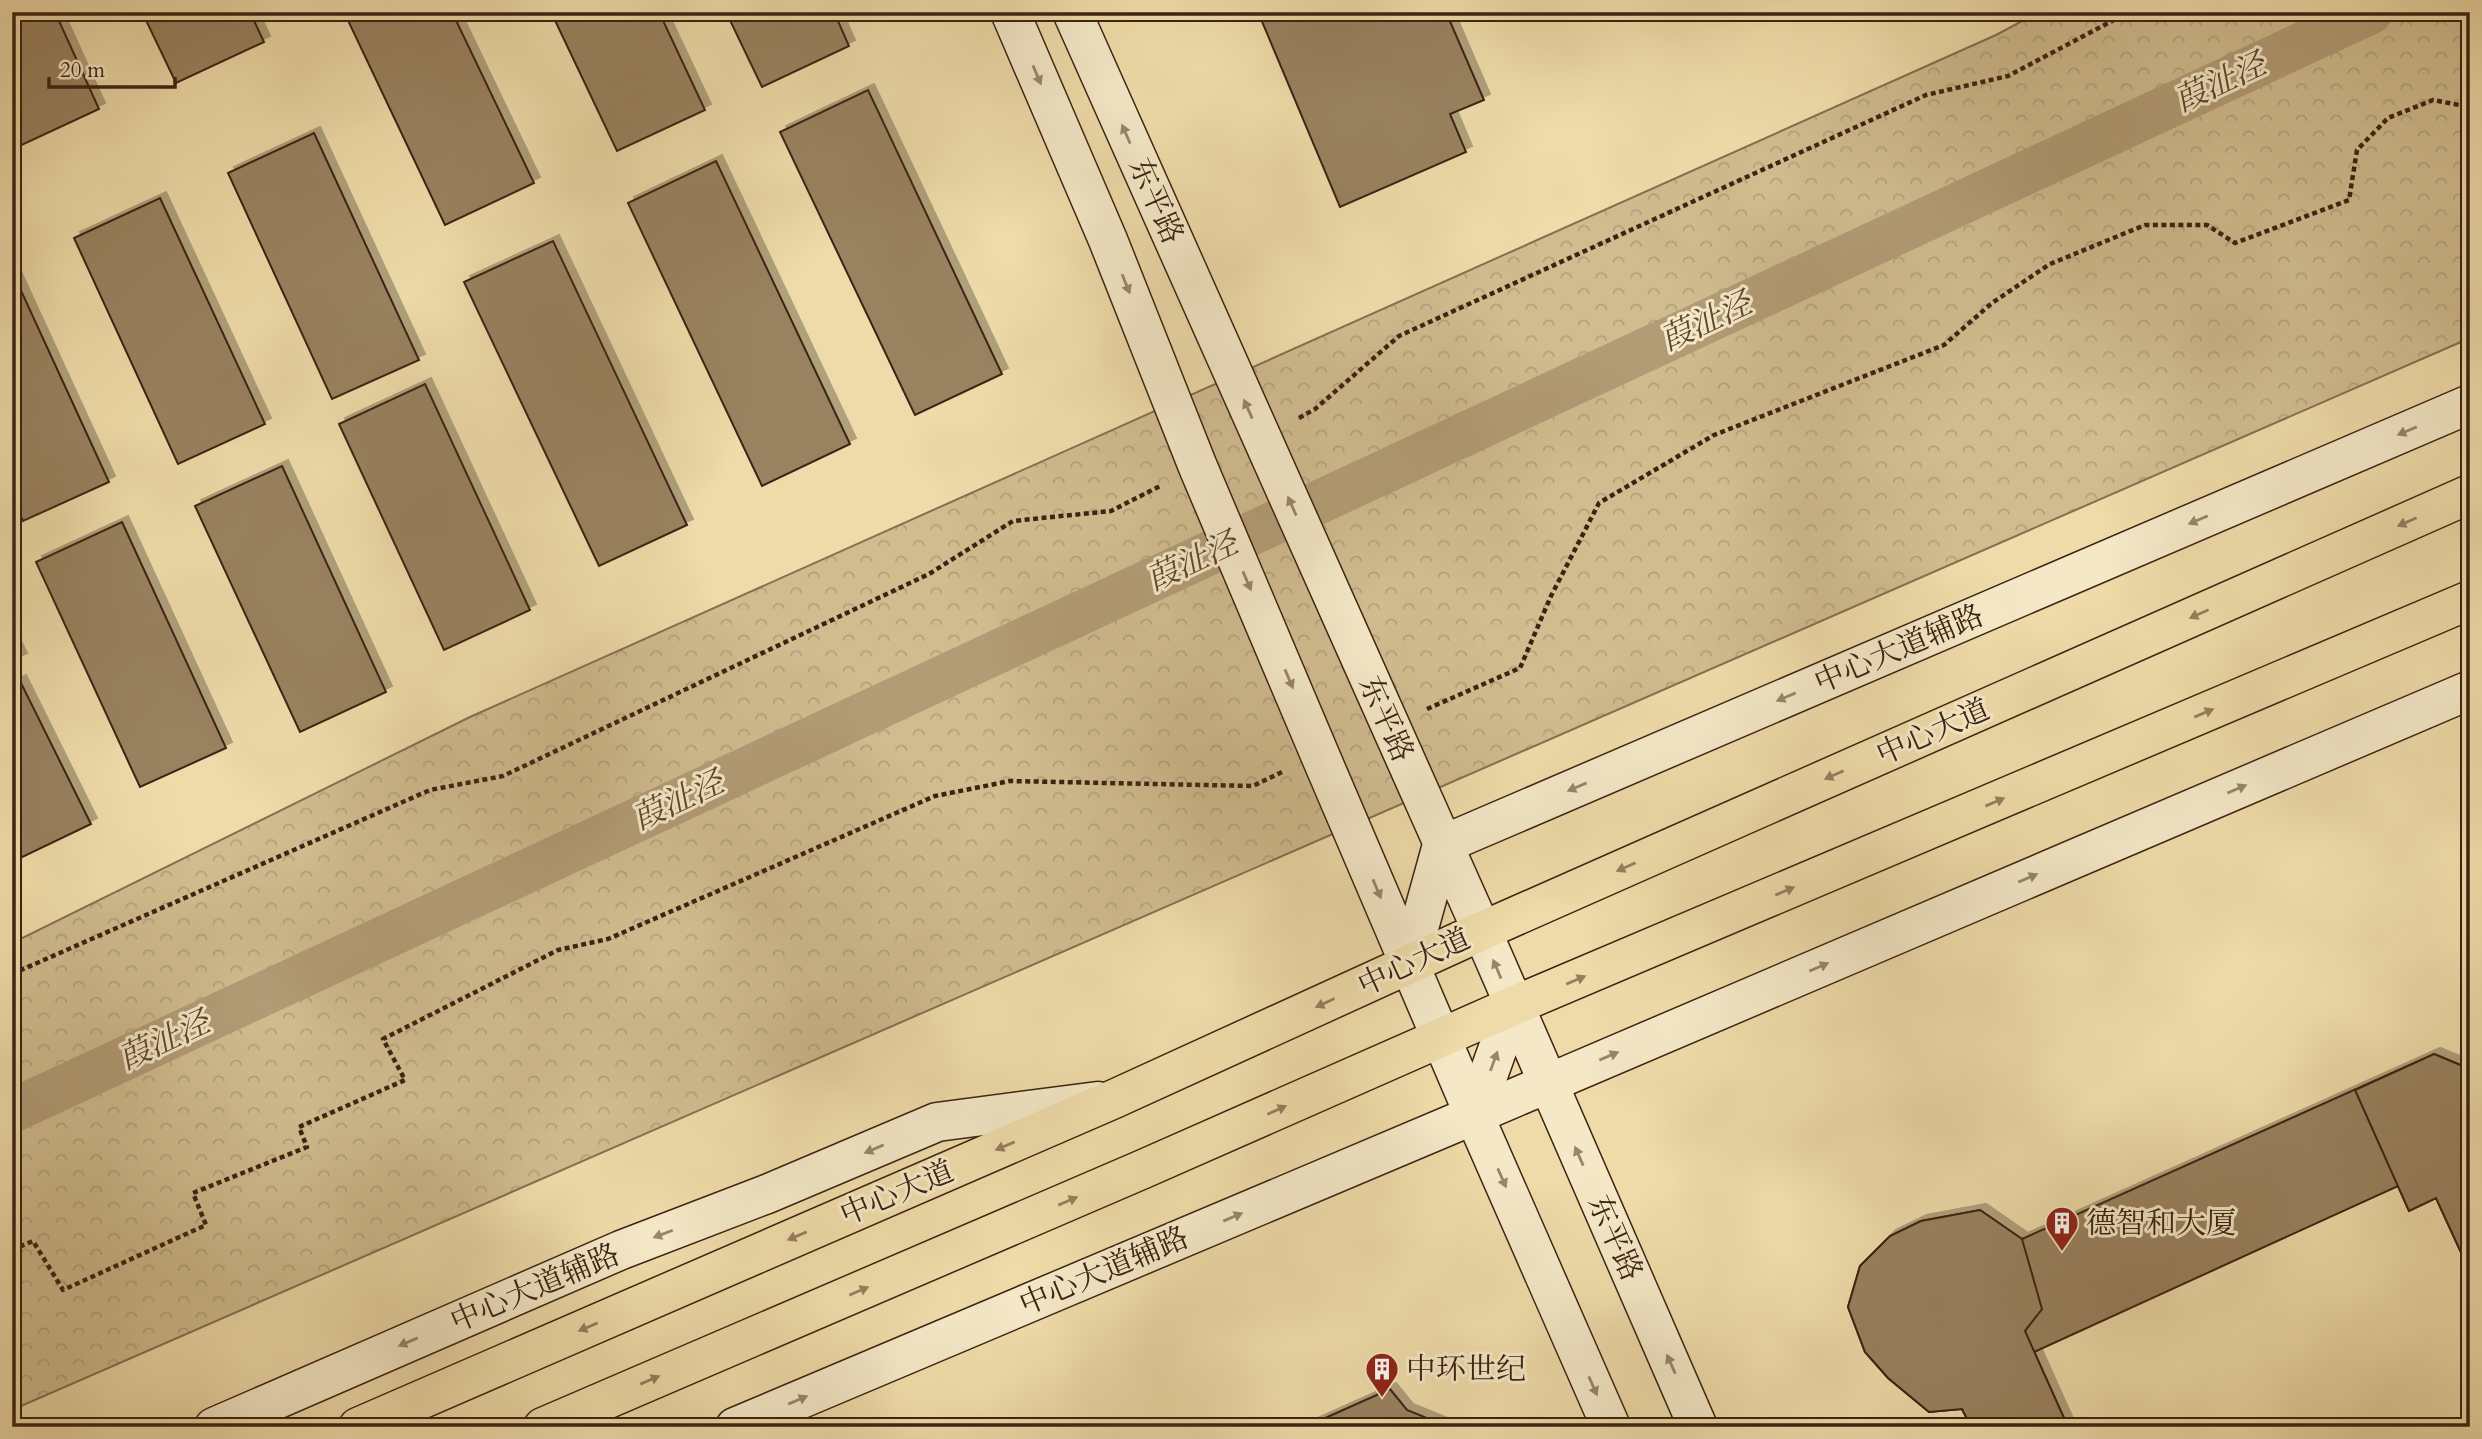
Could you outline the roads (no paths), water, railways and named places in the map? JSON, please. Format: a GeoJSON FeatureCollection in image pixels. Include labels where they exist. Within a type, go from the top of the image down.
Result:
{"type":"FeatureCollection","features":[{"type":"Feature","properties":{"kind":"main road","name":"东平路"},"geometry":{"type":"LineString","coordinates":[[1010,12],[1108,240],[1205,484],[1320,755],[1611,1427]]}},
{"type":"Feature","properties":{"kind":"main road","name":"东平路"},"geometry":{"type":"LineString","coordinates":[[1072,12],[1482,931],[1698,1427]]}},
{"type":"Feature","properties":{"kind":"main road","name":"中心大道辅路"},"geometry":{"type":"LineString","coordinates":[[1443,845],[2470,404]]}},
{"type":"Feature","properties":{"kind":"main road","name":"中心大道"},"geometry":{"type":"LineString","coordinates":[[358,1427],[1114,1099],[1482,931],[2470,494]]}},
{"type":"Feature","properties":{"kind":"main road"},"geometry":{"type":"LineString","coordinates":[[543,1427],[1513,1006],[2470,600]]}},
{"type":"Feature","properties":{"kind":"main road","name":"中心大道辅路"},"geometry":{"type":"LineString","coordinates":[[735,1427],[2470,690]]}},
{"type":"Feature","properties":{"kind":"main road"},"geometry":{"type":"LineString","coordinates":[[1409,964],[1443,845]]}},
{"type":"Feature","properties":{"kind":"main road"},"geometry":{"type":"LineString","coordinates":[[1474,1115],[1513,1006]]}},
{"type":"Feature","properties":{"kind":"main road","name":"中心大道辅路"},"geometry":{"type":"LineString","coordinates":[[214,1427],[621,1250],[767,1194],[937,1122],[1114,1099]]}},
{"type":"Feature","properties":{"kind":"waterway","name":"葭沚泾"},"geometry":{"type":"LineString","coordinates":[[12,1111],[2371,12]]}},
{"type":"Feature","properties":{"kind":"place","name":"德智和大厦"},"geometry":{"type":"Point","coordinates":[2062,1253]}},
{"type":"Feature","properties":{"kind":"place","name":"中环世纪"},"geometry":{"type":"Point","coordinates":[1382,1399]}}]}
